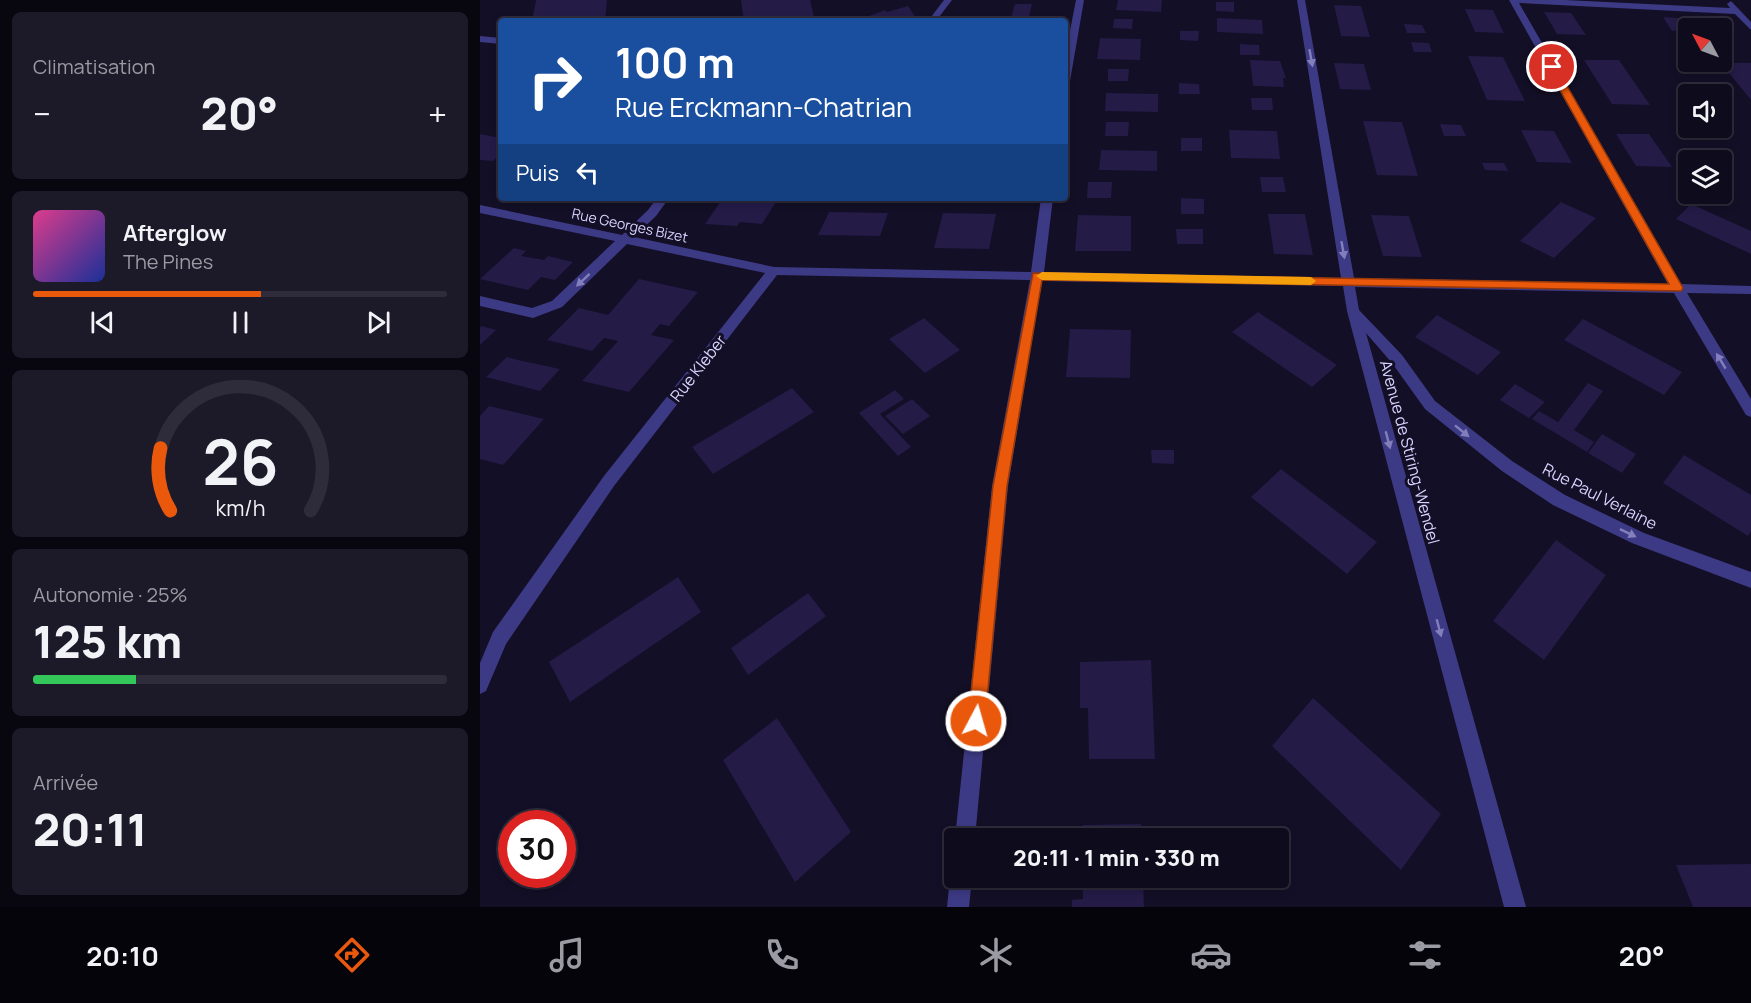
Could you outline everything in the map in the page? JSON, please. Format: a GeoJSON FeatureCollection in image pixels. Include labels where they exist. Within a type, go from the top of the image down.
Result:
{"type":"FeatureCollection","features":[{"type":"Feature","properties":{"kind":"street"},"geometry":{"type":"LineString","coordinates":[[934,18],[948,0]]}},
{"type":"Feature","properties":{"kind":"street"},"geometry":{"type":"LineString","coordinates":[[1068,65],[1080,0]]}},
{"type":"Feature","properties":{"kind":"street","name":"Avenue de Stiring-Wendel"},"geometry":{"type":"LineString","coordinates":[[1301,0],[1353,311],[1515,907]]}},
{"type":"Feature","properties":{"kind":"street"},"geometry":{"type":"LineString","coordinates":[[1513,0],[1736,11]]}},
{"type":"Feature","properties":{"kind":"street"},"geometry":{"type":"LineString","coordinates":[[1513,0],[1677,288],[1751,411]]}},
{"type":"Feature","properties":{"kind":"street"},"geometry":{"type":"LineString","coordinates":[[1727,0],[1751,27]]}},
{"type":"Feature","properties":{"kind":"street"},"geometry":{"type":"LineString","coordinates":[[480,39],[498,41]]}},
{"type":"Feature","properties":{"kind":"street"},"geometry":{"type":"LineString","coordinates":[[480,301],[533,313],[557,304],[652,213],[661,201]]}},
{"type":"Feature","properties":{"kind":"street"},"geometry":{"type":"LineString","coordinates":[[966,828],[1000,486],[1037,276],[1047,201]]}},
{"type":"Feature","properties":{"kind":"street","name":"Rue Georges Bizet"},"geometry":{"type":"LineString","coordinates":[[480,209],[774,271]]}},
{"type":"Feature","properties":{"kind":"street"},"geometry":{"type":"LineString","coordinates":[[774,271],[1751,290]]}},
{"type":"Feature","properties":{"kind":"street","name":"Rue Kleber"},"geometry":{"type":"LineString","coordinates":[[480,684],[499,638],[609,480],[774,271]]}},
{"type":"Feature","properties":{"kind":"street","name":"Rue Paul Verlaine"},"geometry":{"type":"LineString","coordinates":[[1353,311],[1397,359],[1430,405],[1506,466],[1560,500],[1638,538],[1751,580]]}},
{"type":"Feature","properties":{"kind":"street"},"geometry":{"type":"LineString","coordinates":[[958,907],[960,888]]}},
{"type":"Feature","properties":{"kind":"building"},"geometry":{"type":"Polygon","coordinates":[[[536,0],[607,0],[605,18],[533,18],[536,0]]]}},
{"type":"Feature","properties":{"kind":"building"},"geometry":{"type":"Polygon","coordinates":[[[741,0],[810,0],[814,18],[744,18],[741,0]]]}},
{"type":"Feature","properties":{"kind":"building"},"geometry":{"type":"Polygon","coordinates":[[[1118,0],[1162,0],[1161,12],[1116,10],[1118,0]]]}},
{"type":"Feature","properties":{"kind":"building"},"geometry":{"type":"Polygon","coordinates":[[[1216,2],[1234,2],[1234,12],[1216,11],[1216,2]]]}},
{"type":"Feature","properties":{"kind":"building"},"geometry":{"type":"Polygon","coordinates":[[[1015,4],[1032,4],[1029,18],[1011,18],[1015,4]]]}},
{"type":"Feature","properties":{"kind":"building"},"geometry":{"type":"Polygon","coordinates":[[[1334,5],[1361,6],[1370,37],[1341,36],[1334,5]]]}},
{"type":"Feature","properties":{"kind":"building"},"geometry":{"type":"Polygon","coordinates":[[[908,6],[916,18],[864,18],[885,10],[887,12],[908,6]]]}},
{"type":"Feature","properties":{"kind":"building"},"geometry":{"type":"Polygon","coordinates":[[[1465,9],[1493,10],[1504,33],[1475,32],[1465,9]]]}},
{"type":"Feature","properties":{"kind":"building"},"geometry":{"type":"Polygon","coordinates":[[[1544,12],[1571,13],[1586,35],[1557,34],[1544,12]]]}},
{"type":"Feature","properties":{"kind":"building"},"geometry":{"type":"Polygon","coordinates":[[[1663,17],[1679,18],[1678,31],[1672,31],[1663,17]]]}},
{"type":"Feature","properties":{"kind":"building"},"geometry":{"type":"Polygon","coordinates":[[[1217,18],[1262,20],[1263,34],[1217,32],[1217,18]]]}},
{"type":"Feature","properties":{"kind":"building"},"geometry":{"type":"Polygon","coordinates":[[[1114,19],[1133,19],[1132,29],[1113,28],[1114,19]]]}},
{"type":"Feature","properties":{"kind":"building"},"geometry":{"type":"Polygon","coordinates":[[[1404,24],[1422,25],[1426,33],[1407,33],[1404,24]]]}},
{"type":"Feature","properties":{"kind":"building"},"geometry":{"type":"Polygon","coordinates":[[[1180,31],[1199,31],[1198,41],[1180,40],[1180,31]]]}},
{"type":"Feature","properties":{"kind":"building"},"geometry":{"type":"Polygon","coordinates":[[[1100,38],[1141,39],[1140,60],[1097,59],[1100,38]]]}},
{"type":"Feature","properties":{"kind":"building"},"geometry":{"type":"Polygon","coordinates":[[[1411,42],[1429,43],[1432,52],[1414,52],[1411,42]]]}},
{"type":"Feature","properties":{"kind":"building"},"geometry":{"type":"Polygon","coordinates":[[[1240,44],[1259,45],[1260,55],[1240,55],[1240,44]]]}},
{"type":"Feature","properties":{"kind":"building"},"geometry":{"type":"Polygon","coordinates":[[[1468,56],[1503,57],[1525,101],[1487,100],[1468,56]]]}},
{"type":"Feature","properties":{"kind":"building"},"geometry":{"type":"Polygon","coordinates":[[[1250,60],[1280,61],[1286,78],[1283,78],[1284,87],[1253,86],[1250,60]]]}},
{"type":"Feature","properties":{"kind":"building"},"geometry":{"type":"Polygon","coordinates":[[[1584,60],[1619,60],[1650,105],[1612,104],[1584,60]]]}},
{"type":"Feature","properties":{"kind":"building"},"geometry":{"type":"Polygon","coordinates":[[[1334,63],[1364,64],[1371,90],[1340,89],[1334,63]]]}},
{"type":"Feature","properties":{"kind":"building"},"geometry":{"type":"Polygon","coordinates":[[[1732,63],[1751,63],[1751,100],[1728,72],[1732,72],[1732,63]]]}},
{"type":"Feature","properties":{"kind":"building"},"geometry":{"type":"Polygon","coordinates":[[[1108,69],[1129,69],[1128,81],[1108,81],[1108,69]]]}},
{"type":"Feature","properties":{"kind":"building"},"geometry":{"type":"Polygon","coordinates":[[[1179,83],[1199,84],[1200,94],[1179,94],[1179,83]]]}},
{"type":"Feature","properties":{"kind":"building"},"geometry":{"type":"Polygon","coordinates":[[[1106,93],[1158,94],[1158,112],[1105,111],[1106,93]]]}},
{"type":"Feature","properties":{"kind":"building"},"geometry":{"type":"Polygon","coordinates":[[[1251,98],[1272,98],[1273,110],[1252,110],[1251,98]]]}},
{"type":"Feature","properties":{"kind":"building"},"geometry":{"type":"Polygon","coordinates":[[[1363,121],[1402,122],[1418,176],[1377,175],[1363,121]]]}},
{"type":"Feature","properties":{"kind":"building"},"geometry":{"type":"Polygon","coordinates":[[[1106,122],[1129,122],[1128,136],[1105,136],[1106,122]]]}},
{"type":"Feature","properties":{"kind":"building"},"geometry":{"type":"Polygon","coordinates":[[[1440,124],[1461,125],[1466,136],[1444,136],[1440,124]]]}},
{"type":"Feature","properties":{"kind":"building"},"geometry":{"type":"Polygon","coordinates":[[[1229,130],[1277,131],[1280,159],[1231,158],[1229,130]]]}},
{"type":"Feature","properties":{"kind":"building"},"geometry":{"type":"Polygon","coordinates":[[[1521,130],[1554,131],[1572,163],[1537,162],[1521,130]]]}},
{"type":"Feature","properties":{"kind":"building"},"geometry":{"type":"Polygon","coordinates":[[[480,134],[498,137],[498,156],[493,161],[480,160],[480,134]]]}},
{"type":"Feature","properties":{"kind":"building"},"geometry":{"type":"Polygon","coordinates":[[[1616,134],[1649,134],[1672,167],[1636,166],[1616,134]]]}},
{"type":"Feature","properties":{"kind":"building"},"geometry":{"type":"Polygon","coordinates":[[[1181,138],[1202,138],[1202,151],[1181,151],[1181,138]]]}},
{"type":"Feature","properties":{"kind":"building"},"geometry":{"type":"Polygon","coordinates":[[[1101,150],[1157,151],[1157,171],[1099,170],[1101,150]]]}},
{"type":"Feature","properties":{"kind":"building"},"geometry":{"type":"Polygon","coordinates":[[[1482,163],[1504,163],[1508,171],[1485,170],[1482,163]]]}},
{"type":"Feature","properties":{"kind":"building"},"geometry":{"type":"Polygon","coordinates":[[[1260,177],[1283,177],[1286,192],[1262,192],[1260,177]]]}},
{"type":"Feature","properties":{"kind":"building"},"geometry":{"type":"Polygon","coordinates":[[[1088,182],[1112,182],[1111,198],[1087,198],[1088,182]]]}},
{"type":"Feature","properties":{"kind":"building"},"geometry":{"type":"Polygon","coordinates":[[[1181,198],[1204,199],[1204,214],[1181,214],[1181,198]]]}},
{"type":"Feature","properties":{"kind":"building"},"geometry":{"type":"Polygon","coordinates":[[[721,201],[776,202],[762,224],[740,222],[737,226],[705,224],[721,201]]]}},
{"type":"Feature","properties":{"kind":"building"},"geometry":{"type":"Polygon","coordinates":[[[1561,202],[1596,218],[1554,258],[1520,241],[1561,202]]]}},
{"type":"Feature","properties":{"kind":"building"},"geometry":{"type":"Polygon","coordinates":[[[1691,204],[1751,231],[1751,254],[1676,219],[1691,204]]]}},
{"type":"Feature","properties":{"kind":"building"},"geometry":{"type":"Polygon","coordinates":[[[829,212],[888,213],[880,236],[818,235],[829,212]]]}},
{"type":"Feature","properties":{"kind":"building"},"geometry":{"type":"Polygon","coordinates":[[[943,213],[996,214],[989,249],[934,248],[943,213]]]}},
{"type":"Feature","properties":{"kind":"building"},"geometry":{"type":"Polygon","coordinates":[[[1268,214],[1305,214],[1313,255],[1274,254],[1268,214]]]}},
{"type":"Feature","properties":{"kind":"building"},"geometry":{"type":"Polygon","coordinates":[[[1078,215],[1131,216],[1131,251],[1075,251],[1078,215]]]}},
{"type":"Feature","properties":{"kind":"building"},"geometry":{"type":"Polygon","coordinates":[[[1371,215],[1409,216],[1422,257],[1383,256],[1371,215]]]}},
{"type":"Feature","properties":{"kind":"building"},"geometry":{"type":"Polygon","coordinates":[[[1176,229],[1203,229],[1203,244],[1177,244],[1176,229]]]}},
{"type":"Feature","properties":{"kind":"building"},"geometry":{"type":"Polygon","coordinates":[[[514,248],[526,251],[521,256],[544,260],[548,256],[573,262],[555,280],[541,277],[528,290],[480,279],[514,248]]]}},
{"type":"Feature","properties":{"kind":"building"},"geometry":{"type":"Polygon","coordinates":[[[639,279],[698,292],[669,326],[660,324],[651,335],[674,340],[629,392],[582,381],[618,341],[604,338],[592,351],[547,340],[579,308],[608,315],[639,279]]]}},
{"type":"Feature","properties":{"kind":"building"},"geometry":{"type":"Polygon","coordinates":[[[1258,312],[1337,365],[1312,387],[1232,332],[1258,312]]]}},
{"type":"Feature","properties":{"kind":"building"},"geometry":{"type":"Polygon","coordinates":[[[1437,315],[1501,352],[1478,375],[1415,337],[1437,315]]]}},
{"type":"Feature","properties":{"kind":"building"},"geometry":{"type":"Polygon","coordinates":[[[924,318],[960,350],[925,373],[889,339],[924,318]]]}},
{"type":"Feature","properties":{"kind":"building"},"geometry":{"type":"Polygon","coordinates":[[[1583,319],[1682,372],[1664,395],[1564,340],[1583,319]]]}},
{"type":"Feature","properties":{"kind":"building"},"geometry":{"type":"Polygon","coordinates":[[[481,326],[496,330],[480,345],[480,328],[481,326]]]}},
{"type":"Feature","properties":{"kind":"building"},"geometry":{"type":"Polygon","coordinates":[[[1070,329],[1131,330],[1130,378],[1066,377],[1070,329]]]}},
{"type":"Feature","properties":{"kind":"building"},"geometry":{"type":"Polygon","coordinates":[[[507,357],[560,369],[540,391],[486,377],[507,357]]]}},
{"type":"Feature","properties":{"kind":"building"},"geometry":{"type":"Polygon","coordinates":[[[1588,383],[1603,391],[1574,430],[1594,442],[1587,452],[1532,419],[1539,411],[1558,422],[1588,383]]]}},
{"type":"Feature","properties":{"kind":"building"},"geometry":{"type":"Polygon","coordinates":[[[1515,384],[1545,402],[1529,418],[1500,400],[1515,384]]]}},
{"type":"Feature","properties":{"kind":"building"},"geometry":{"type":"Polygon","coordinates":[[[792,388],[814,412],[713,474],[692,447],[792,388]]]}},
{"type":"Feature","properties":{"kind":"building"},"geometry":{"type":"Polygon","coordinates":[[[895,390],[904,399],[880,414],[911,447],[898,456],[859,413],[895,390]]]}},
{"type":"Feature","properties":{"kind":"building"},"geometry":{"type":"Polygon","coordinates":[[[912,399],[930,416],[903,434],[885,416],[912,399]]]}},
{"type":"Feature","properties":{"kind":"building"},"geometry":{"type":"Polygon","coordinates":[[[489,406],[544,419],[503,465],[480,459],[480,416],[489,406]]]}},
{"type":"Feature","properties":{"kind":"building"},"geometry":{"type":"Polygon","coordinates":[[[1602,434],[1636,454],[1622,473],[1588,453],[1602,434]]]}},
{"type":"Feature","properties":{"kind":"building"},"geometry":{"type":"Polygon","coordinates":[[[1151,450],[1174,450],[1174,464],[1152,463],[1151,450]]]}},
{"type":"Feature","properties":{"kind":"building"},"geometry":{"type":"Polygon","coordinates":[[[1684,455],[1751,495],[1751,531],[1748,536],[1663,483],[1684,455]]]}},
{"type":"Feature","properties":{"kind":"building"},"geometry":{"type":"Polygon","coordinates":[[[1281,469],[1377,542],[1347,574],[1251,497],[1281,469]]]}},
{"type":"Feature","properties":{"kind":"building"},"geometry":{"type":"Polygon","coordinates":[[[1556,540],[1606,575],[1544,660],[1493,621],[1556,540]]]}},
{"type":"Feature","properties":{"kind":"building"},"geometry":{"type":"Polygon","coordinates":[[[678,577],[701,612],[570,702],[549,662],[678,577]]]}},
{"type":"Feature","properties":{"kind":"building"},"geometry":{"type":"Polygon","coordinates":[[[808,593],[826,616],[748,675],[731,648],[808,593]]]}},
{"type":"Feature","properties":{"kind":"building"},"geometry":{"type":"Polygon","coordinates":[[[1151,660],[1155,759],[1089,759],[1088,708],[1080,708],[1080,662],[1151,660]]]}},
{"type":"Feature","properties":{"kind":"building"},"geometry":{"type":"Polygon","coordinates":[[[1313,698],[1441,814],[1401,870],[1272,746],[1313,698]]]}},
{"type":"Feature","properties":{"kind":"building"},"geometry":{"type":"Polygon","coordinates":[[[777,718],[851,832],[795,882],[723,760],[777,718]]]}},
{"type":"Feature","properties":{"kind":"building"},"geometry":{"type":"Polygon","coordinates":[[[1141,824],[1141,828],[1083,828],[1083,825],[1141,824]]]}},
{"type":"Feature","properties":{"kind":"building"},"geometry":{"type":"Polygon","coordinates":[[[1751,864],[1751,907],[1693,907],[1676,865],[1751,864]]]}},
{"type":"Feature","properties":{"kind":"building"},"geometry":{"type":"Polygon","coordinates":[[[1083,888],[1143,888],[1144,907],[1072,907],[1072,900],[1083,899],[1083,888]]]}},
{"type":"Feature","properties":{"kind":"slow traffic"},"geometry":{"type":"LineString","coordinates":[[1042,276],[1311,281]]}},
{"type":"Feature","properties":{"kind":"route"},"geometry":{"type":"LineString","coordinates":[[976,721],[1000,486],[1037,276],[1677,288],[1552,67]]}}]}
